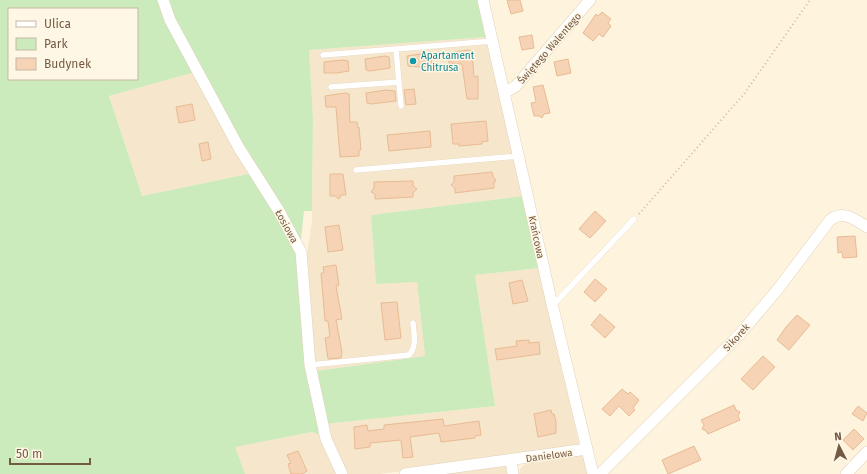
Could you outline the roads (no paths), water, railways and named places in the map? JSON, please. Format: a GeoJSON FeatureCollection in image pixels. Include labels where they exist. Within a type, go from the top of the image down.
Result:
{"type":"FeatureCollection","features":[{"type":"Feature","properties":{"kind":"street","name":"Łosiowa"},"geometry":{"type":"LineString","coordinates":[[163,0],[174,26],[239,148],[280,211],[301,252],[310,365],[325,433],[342,474]]}},
{"type":"Feature","properties":{"kind":"street","name":"Krańcowa"},"geometry":{"type":"LineString","coordinates":[[483,0],[552,304],[593,474]]}},
{"type":"Feature","properties":{"kind":"street","name":"Świętego Walentego"},"geometry":{"type":"LineString","coordinates":[[504,93],[516,86],[590,0]]}},
{"type":"Feature","properties":{"kind":"street","name":"Sikorek"},"geometry":{"type":"LineString","coordinates":[[600,474],[740,334],[778,289],[830,220],[837,215],[844,214],[867,227]]}},
{"type":"Feature","properties":{"kind":"street","name":"Danielowa"},"geometry":{"type":"LineString","coordinates":[[405,474],[587,449]]}},
{"type":"Feature","properties":{"kind":"street"},"geometry":{"type":"LineString","coordinates":[[846,474],[867,452]]}},
{"type":"Feature","properties":{"kind":"street","name":"Danielowa"},"geometry":{"type":"LineString","coordinates":[[511,460],[513,474]]}},
{"type":"Feature","properties":{"kind":"lane"},"geometry":{"type":"LineString","coordinates":[[323,55],[492,41]]}},
{"type":"Feature","properties":{"kind":"lane"},"geometry":{"type":"LineString","coordinates":[[396,49],[400,106]]}},
{"type":"Feature","properties":{"kind":"lane"},"geometry":{"type":"LineString","coordinates":[[331,87],[399,82]]}},
{"type":"Feature","properties":{"kind":"lane"},"geometry":{"type":"LineString","coordinates":[[356,170],[519,156]]}},
{"type":"Feature","properties":{"kind":"lane"},"geometry":{"type":"LineString","coordinates":[[552,304],[557,301],[634,219]]}},
{"type":"Feature","properties":{"kind":"lane"},"geometry":{"type":"LineString","coordinates":[[310,365],[409,355],[413,350],[414,344],[413,324]]}},
{"type":"Feature","properties":{"kind":"place","name":"Apartament Chitrusa"},"geometry":{"type":"Point","coordinates":[413,61]}}]}
